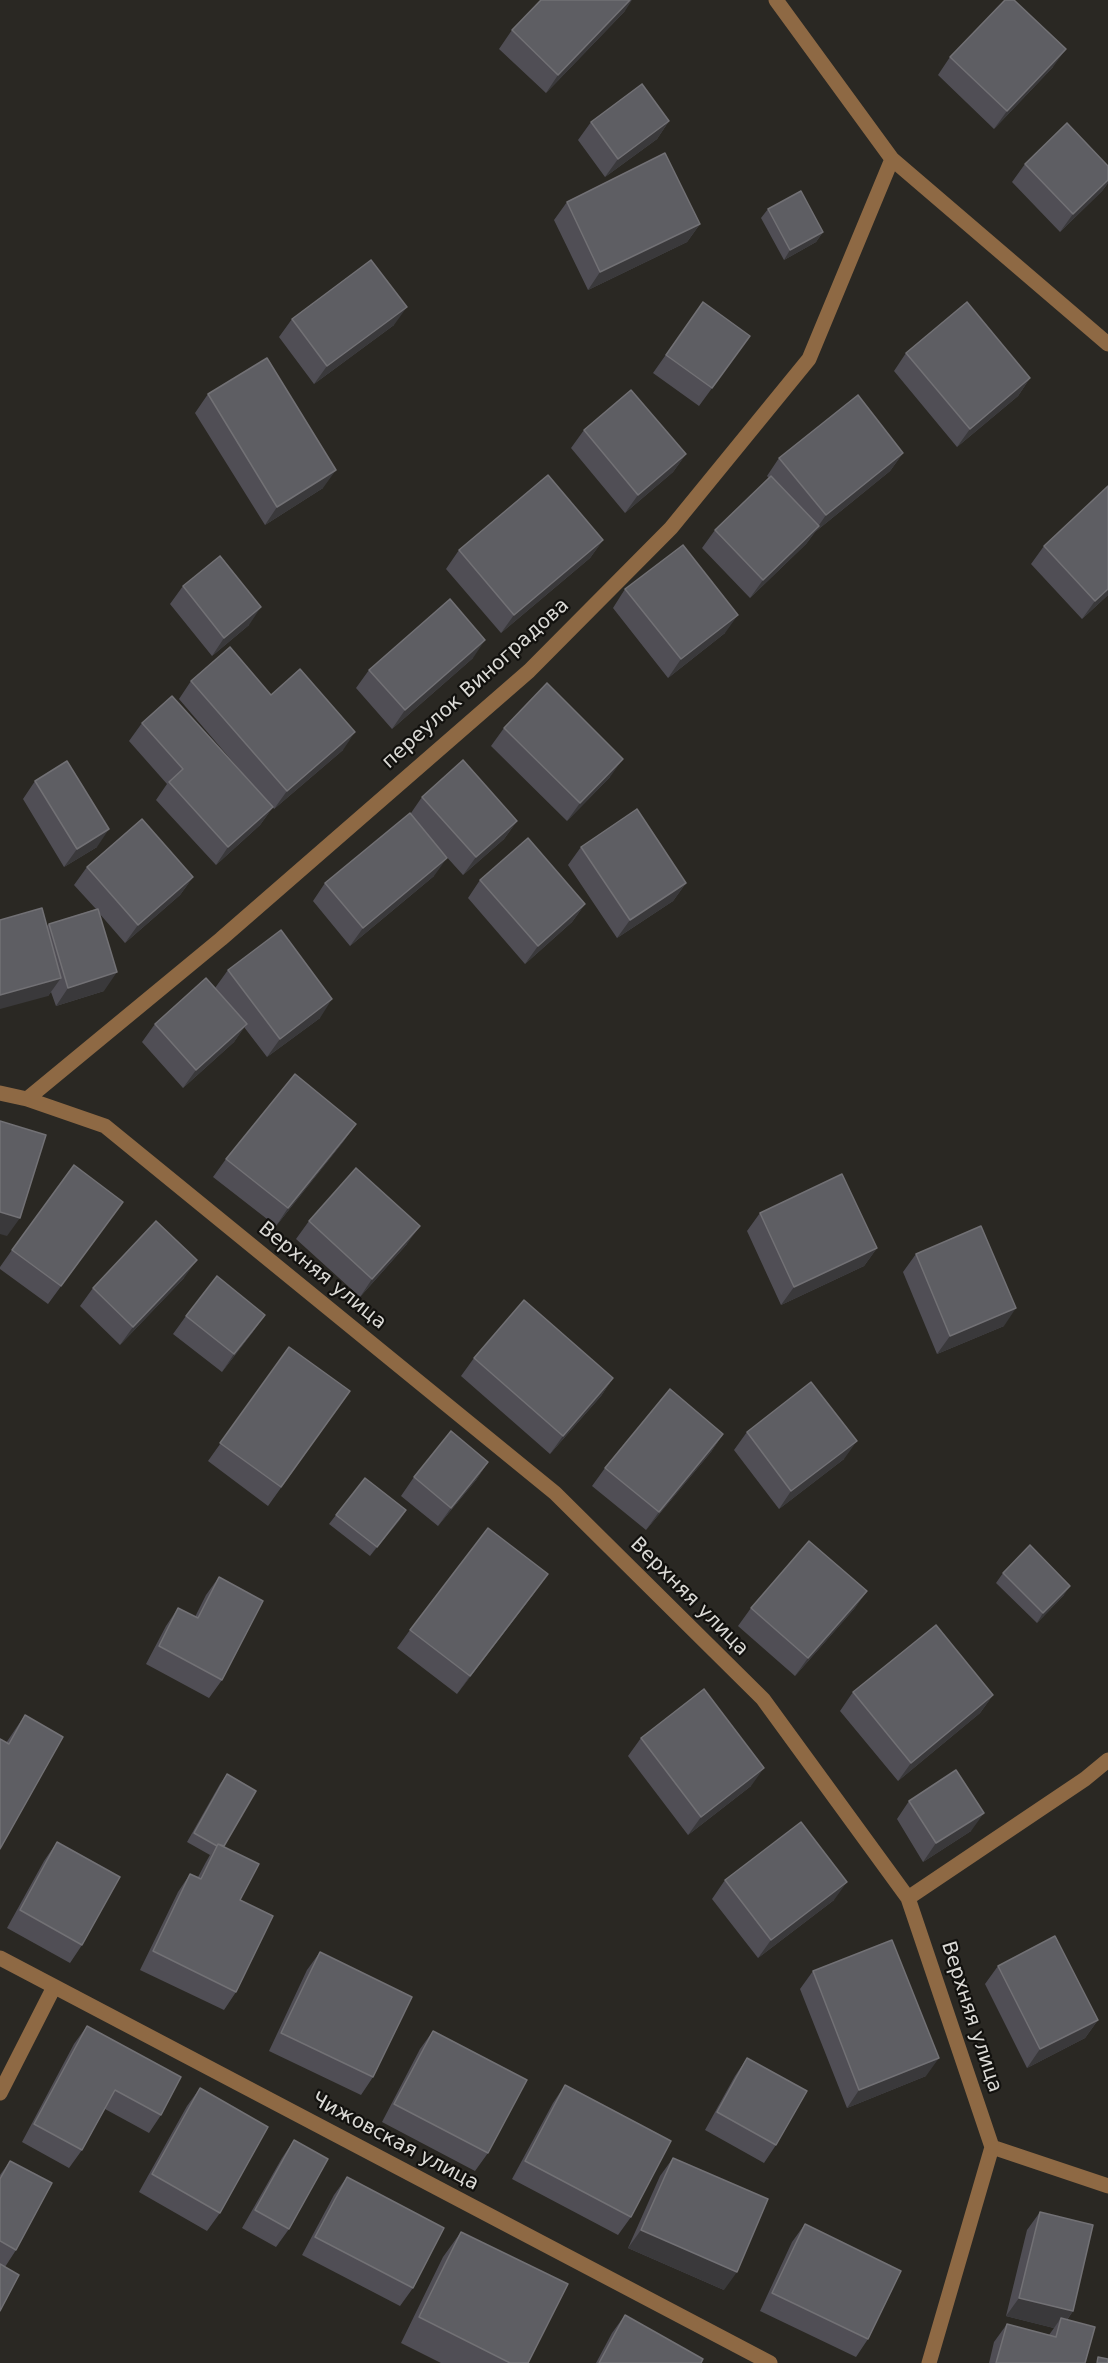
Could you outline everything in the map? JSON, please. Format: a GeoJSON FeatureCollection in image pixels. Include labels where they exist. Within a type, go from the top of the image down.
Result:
{"type":"FeatureCollection","features":[{"type":"Feature","properties":{"kind":"street"},"geometry":{"type":"LineString","coordinates":[[776,0],[892,159],[1108,344]]}},
{"type":"Feature","properties":{"kind":"street","name":"переулок Виноградова"},"geometry":{"type":"LineString","coordinates":[[27,1099],[221,939],[529,670],[670,528],[809,359],[892,159]]}},
{"type":"Feature","properties":{"kind":"street","name":"Верхняя улица"},"geometry":{"type":"LineString","coordinates":[[0,1093],[27,1099],[105,1126],[555,1493],[763,1699],[908,1898],[992,2147]]}},
{"type":"Feature","properties":{"kind":"street"},"geometry":{"type":"LineString","coordinates":[[908,1898],[1085,1779],[1108,1760]]}},
{"type":"Feature","properties":{"kind":"street","name":"Чижовская улица"},"geometry":{"type":"LineString","coordinates":[[0,1958],[770,2363]]}},
{"type":"Feature","properties":{"kind":"street"},"geometry":{"type":"LineString","coordinates":[[0,2093],[54,1987]]}},
{"type":"Feature","properties":{"kind":"street"},"geometry":{"type":"LineString","coordinates":[[929,2363],[992,2147],[1108,2186]]}},
{"type":"Feature","properties":{"kind":"building"},"geometry":{"type":"Polygon","coordinates":[[[541,0],[630,0],[558,75],[512,30],[541,0]]]}},
{"type":"Feature","properties":{"kind":"building"},"geometry":{"type":"Polygon","coordinates":[[[1005,0],[1014,0],[1066,49],[1007,111],[950,57],[1005,0]]]}},
{"type":"Feature","properties":{"kind":"building"},"geometry":{"type":"Polygon","coordinates":[[[642,84],[669,121],[618,159],[591,122],[642,84]]]}},
{"type":"Feature","properties":{"kind":"building"},"geometry":{"type":"Polygon","coordinates":[[[1067,123],[1108,166],[1108,180],[1073,214],[1025,164],[1067,123]]]}},
{"type":"Feature","properties":{"kind":"building"},"geometry":{"type":"Polygon","coordinates":[[[665,153],[700,224],[600,272],[567,202],[665,153]]]}},
{"type":"Feature","properties":{"kind":"building"},"geometry":{"type":"Polygon","coordinates":[[[801,191],[823,232],[790,250],[768,209],[801,191]]]}},
{"type":"Feature","properties":{"kind":"building"},"geometry":{"type":"Polygon","coordinates":[[[371,260],[407,307],[327,366],[292,319],[371,260]]]}},
{"type":"Feature","properties":{"kind":"building"},"geometry":{"type":"Polygon","coordinates":[[[703,302],[750,336],[712,388],[666,355],[703,302]]]}},
{"type":"Feature","properties":{"kind":"building"},"geometry":{"type":"Polygon","coordinates":[[[967,302],[1030,378],[970,429],[906,353],[967,302]]]}},
{"type":"Feature","properties":{"kind":"building"},"geometry":{"type":"Polygon","coordinates":[[[267,358],[336,470],[277,507],[208,394],[267,358]]]}},
{"type":"Feature","properties":{"kind":"building"},"geometry":{"type":"Polygon","coordinates":[[[631,390],[686,454],[638,495],[584,430],[631,390]]]}},
{"type":"Feature","properties":{"kind":"building"},"geometry":{"type":"Polygon","coordinates":[[[858,395],[903,453],[826,515],[779,458],[858,395]]]}},
{"type":"Feature","properties":{"kind":"building"},"geometry":{"type":"Polygon","coordinates":[[[548,475],[603,540],[514,615],[459,550],[548,475]]]}},
{"type":"Feature","properties":{"kind":"building"},"geometry":{"type":"Polygon","coordinates":[[[771,476],[819,526],[763,580],[715,530],[771,476]]]}},
{"type":"Feature","properties":{"kind":"building"},"geometry":{"type":"Polygon","coordinates":[[[1108,486],[1108,589],[1095,601],[1044,546],[1108,486]]]}},
{"type":"Feature","properties":{"kind":"building"},"geometry":{"type":"Polygon","coordinates":[[[683,545],[738,615],[681,659],[625,589],[683,545]]]}},
{"type":"Feature","properties":{"kind":"building"},"geometry":{"type":"Polygon","coordinates":[[[220,556],[261,607],[224,638],[183,586],[220,556]]]}},
{"type":"Feature","properties":{"kind":"building"},"geometry":{"type":"Polygon","coordinates":[[[450,599],[485,640],[405,710],[369,670],[450,599]]]}},
{"type":"Feature","properties":{"kind":"building"},"geometry":{"type":"Polygon","coordinates":[[[230,647],[271,695],[300,669],[355,732],[287,791],[191,681],[230,647]]]}},
{"type":"Feature","properties":{"kind":"building"},"geometry":{"type":"Polygon","coordinates":[[[547,683],[623,759],[580,803],[504,728],[547,683]]]}},
{"type":"Feature","properties":{"kind":"building"},"geometry":{"type":"Polygon","coordinates":[[[172,696],[273,807],[228,847],[169,782],[183,769],[142,723],[172,696]]]}},
{"type":"Feature","properties":{"kind":"building"},"geometry":{"type":"Polygon","coordinates":[[[463,760],[517,821],[476,857],[422,797],[463,760]]]}},
{"type":"Feature","properties":{"kind":"building"},"geometry":{"type":"Polygon","coordinates":[[[67,761],[109,829],[77,849],[35,781],[67,761]]]}},
{"type":"Feature","properties":{"kind":"building"},"geometry":{"type":"Polygon","coordinates":[[[637,809],[686,883],[630,920],[581,847],[637,809]]]}},
{"type":"Feature","properties":{"kind":"building"},"geometry":{"type":"Polygon","coordinates":[[[410,813],[447,858],[363,928],[325,883],[410,813]]]}},
{"type":"Feature","properties":{"kind":"building"},"geometry":{"type":"Polygon","coordinates":[[[142,819],[193,877],[138,925],[87,867],[142,819]]]}},
{"type":"Feature","properties":{"kind":"building"},"geometry":{"type":"Polygon","coordinates":[[[528,838],[585,904],[538,946],[480,880],[528,838]]]}},
{"type":"Feature","properties":{"kind":"building"},"geometry":{"type":"Polygon","coordinates":[[[42,908],[61,978],[0,995],[0,920],[42,908]]]}},
{"type":"Feature","properties":{"kind":"building"},"geometry":{"type":"Polygon","coordinates":[[[98,909],[117,972],[68,988],[49,924],[98,909]]]}},
{"type":"Feature","properties":{"kind":"building"},"geometry":{"type":"Polygon","coordinates":[[[281,930],[332,999],[280,1039],[228,970],[281,930]]]}},
{"type":"Feature","properties":{"kind":"building"},"geometry":{"type":"Polygon","coordinates":[[[206,978],[247,1024],[196,1070],[155,1024],[206,978]]]}},
{"type":"Feature","properties":{"kind":"building"},"geometry":{"type":"Polygon","coordinates":[[[295,1074],[356,1124],[288,1208],[226,1159],[295,1074]]]}},
{"type":"Feature","properties":{"kind":"building"},"geometry":{"type":"Polygon","coordinates":[[[0,1121],[46,1135],[20,1218],[0,1212],[0,1121]]]}},
{"type":"Feature","properties":{"kind":"building"},"geometry":{"type":"Polygon","coordinates":[[[74,1165],[123,1202],[61,1286],[12,1250],[74,1165]]]}},
{"type":"Feature","properties":{"kind":"building"},"geometry":{"type":"Polygon","coordinates":[[[356,1168],[420,1226],[372,1279],[309,1221],[356,1168]]]}},
{"type":"Feature","properties":{"kind":"building"},"geometry":{"type":"Polygon","coordinates":[[[842,1174],[877,1248],[794,1287],[760,1213],[842,1174]]]}},
{"type":"Feature","properties":{"kind":"building"},"geometry":{"type":"Polygon","coordinates":[[[156,1221],[197,1260],[133,1327],[93,1288],[156,1221]]]}},
{"type":"Feature","properties":{"kind":"building"},"geometry":{"type":"Polygon","coordinates":[[[981,1226],[1016,1308],[950,1336],[916,1254],[981,1226]]]}},
{"type":"Feature","properties":{"kind":"building"},"geometry":{"type":"Polygon","coordinates":[[[217,1276],[265,1315],[234,1354],[186,1316],[217,1276]]]}},
{"type":"Feature","properties":{"kind":"building"},"geometry":{"type":"Polygon","coordinates":[[[524,1300],[613,1378],[563,1436],[474,1358],[524,1300]]]}},
{"type":"Feature","properties":{"kind":"building"},"geometry":{"type":"Polygon","coordinates":[[[289,1347],[350,1391],[281,1487],[220,1443],[289,1347]]]}},
{"type":"Feature","properties":{"kind":"building"},"geometry":{"type":"Polygon","coordinates":[[[811,1382],[857,1441],[791,1491],[747,1432],[811,1382]]]}},
{"type":"Feature","properties":{"kind":"building"},"geometry":{"type":"Polygon","coordinates":[[[670,1389],[723,1434],[659,1512],[605,1468],[670,1389]]]}},
{"type":"Feature","properties":{"kind":"building"},"geometry":{"type":"Polygon","coordinates":[[[451,1431],[488,1462],[451,1508],[414,1477],[451,1431]]]}},
{"type":"Feature","properties":{"kind":"building"},"geometry":{"type":"Polygon","coordinates":[[[365,1478],[406,1510],[377,1547],[336,1515],[365,1478]]]}},
{"type":"Feature","properties":{"kind":"building"},"geometry":{"type":"Polygon","coordinates":[[[488,1528],[548,1574],[470,1676],[410,1630],[488,1528]]]}},
{"type":"Feature","properties":{"kind":"building"},"geometry":{"type":"Polygon","coordinates":[[[809,1541],[867,1591],[808,1658],[751,1608],[809,1541]]]}},
{"type":"Feature","properties":{"kind":"building"},"geometry":{"type":"Polygon","coordinates":[[[1030,1545],[1070,1586],[1043,1613],[1003,1573],[1030,1545]]]}},
{"type":"Feature","properties":{"kind":"building"},"geometry":{"type":"Polygon","coordinates":[[[219,1577],[263,1601],[222,1680],[159,1646],[178,1608],[198,1618],[219,1577]]]}},
{"type":"Feature","properties":{"kind":"building"},"geometry":{"type":"Polygon","coordinates":[[[936,1625],[993,1695],[911,1763],[853,1692],[936,1625]]]}},
{"type":"Feature","properties":{"kind":"building"},"geometry":{"type":"Polygon","coordinates":[[[704,1689],[764,1768],[701,1817],[641,1738],[704,1689]]]}},
{"type":"Feature","properties":{"kind":"building"},"geometry":{"type":"Polygon","coordinates":[[[25,1715],[63,1737],[0,1849],[0,1739],[9,1744],[25,1715]]]}},
{"type":"Feature","properties":{"kind":"building"},"geometry":{"type":"Polygon","coordinates":[[[956,1770],[984,1813],[936,1843],[909,1801],[956,1770]]]}},
{"type":"Feature","properties":{"kind":"building"},"geometry":{"type":"Polygon","coordinates":[[[227,1774],[256,1791],[224,1846],[218,1844],[217,1846],[194,1833],[227,1774]]]}},
{"type":"Feature","properties":{"kind":"building"},"geometry":{"type":"Polygon","coordinates":[[[801,1822],[847,1882],[771,1940],[725,1880],[801,1822]]]}},
{"type":"Feature","properties":{"kind":"building"},"geometry":{"type":"Polygon","coordinates":[[[57,1842],[120,1877],[82,1945],[20,1910],[57,1842]]]}},
{"type":"Feature","properties":{"kind":"building"},"geometry":{"type":"Polygon","coordinates":[[[218,1844],[259,1864],[240,1900],[273,1916],[236,1992],[153,1951],[190,1874],[201,1879],[218,1844]]]}},
{"type":"Feature","properties":{"kind":"building"},"geometry":{"type":"Polygon","coordinates":[[[1055,1936],[1098,2020],[1040,2049],[998,1966],[1055,1936]]]}},
{"type":"Feature","properties":{"kind":"building"},"geometry":{"type":"Polygon","coordinates":[[[892,1940],[939,2058],[859,2090],[813,1971],[892,1940]]]}},
{"type":"Feature","properties":{"kind":"building"},"geometry":{"type":"Polygon","coordinates":[[[320,1952],[412,1997],[373,2077],[281,2033],[320,1952]]]}},
{"type":"Feature","properties":{"kind":"building"},"geometry":{"type":"Polygon","coordinates":[[[87,2026],[181,2077],[161,2115],[115,2090],[82,2150],[34,2124],[87,2026]]]}},
{"type":"Feature","properties":{"kind":"building"},"geometry":{"type":"Polygon","coordinates":[[[433,2031],[527,2080],[488,2153],[394,2104],[433,2031]]]}},
{"type":"Feature","properties":{"kind":"building"},"geometry":{"type":"Polygon","coordinates":[[[747,2058],[807,2091],[776,2145],[717,2112],[747,2058]]]}},
{"type":"Feature","properties":{"kind":"building"},"geometry":{"type":"Polygon","coordinates":[[[565,2085],[671,2141],[631,2217],[525,2161],[565,2085]]]}},
{"type":"Feature","properties":{"kind":"building"},"geometry":{"type":"Polygon","coordinates":[[[200,2088],[268,2127],[220,2213],[152,2174],[200,2088]]]}},
{"type":"Feature","properties":{"kind":"building"},"geometry":{"type":"Polygon","coordinates":[[[294,2140],[328,2159],[289,2229],[255,2210],[294,2140]]]}},
{"type":"Feature","properties":{"kind":"building"},"geometry":{"type":"Polygon","coordinates":[[[673,2158],[768,2199],[737,2272],[641,2230],[673,2158]]]}},
{"type":"Feature","properties":{"kind":"building"},"geometry":{"type":"Polygon","coordinates":[[[10,2161],[52,2183],[16,2250],[0,2241],[0,2179],[10,2161]]]}},
{"type":"Feature","properties":{"kind":"building"},"geometry":{"type":"Polygon","coordinates":[[[347,2177],[444,2228],[413,2288],[315,2237],[347,2177]]]}},
{"type":"Feature","properties":{"kind":"building"},"geometry":{"type":"Polygon","coordinates":[[[1040,2212],[1093,2225],[1073,2311],[1019,2298],[1040,2212]]]}},
{"type":"Feature","properties":{"kind":"building"},"geometry":{"type":"Polygon","coordinates":[[[805,2224],[901,2271],[868,2339],[772,2293],[805,2224]]]}},
{"type":"Feature","properties":{"kind":"building"},"geometry":{"type":"Polygon","coordinates":[[[461,2232],[568,2284],[528,2363],[510,2363],[419,2317],[461,2232]]]}},
{"type":"Feature","properties":{"kind":"building"},"geometry":{"type":"Polygon","coordinates":[[[0,2264],[19,2275],[0,2311],[0,2264]]]}},
{"type":"Feature","properties":{"kind":"building"},"geometry":{"type":"Polygon","coordinates":[[[625,2315],[703,2359],[701,2363],[599,2363],[625,2315]]]}},
{"type":"Feature","properties":{"kind":"building"},"geometry":{"type":"Polygon","coordinates":[[[1061,2318],[1095,2327],[1085,2363],[996,2363],[1007,2324],[1056,2337],[1061,2318]]]}},
{"type":"Feature","properties":{"kind":"building"},"geometry":{"type":"Polygon","coordinates":[[[1098,2357],[1108,2359],[1108,2363],[1097,2363],[1098,2357]]]}}]}
